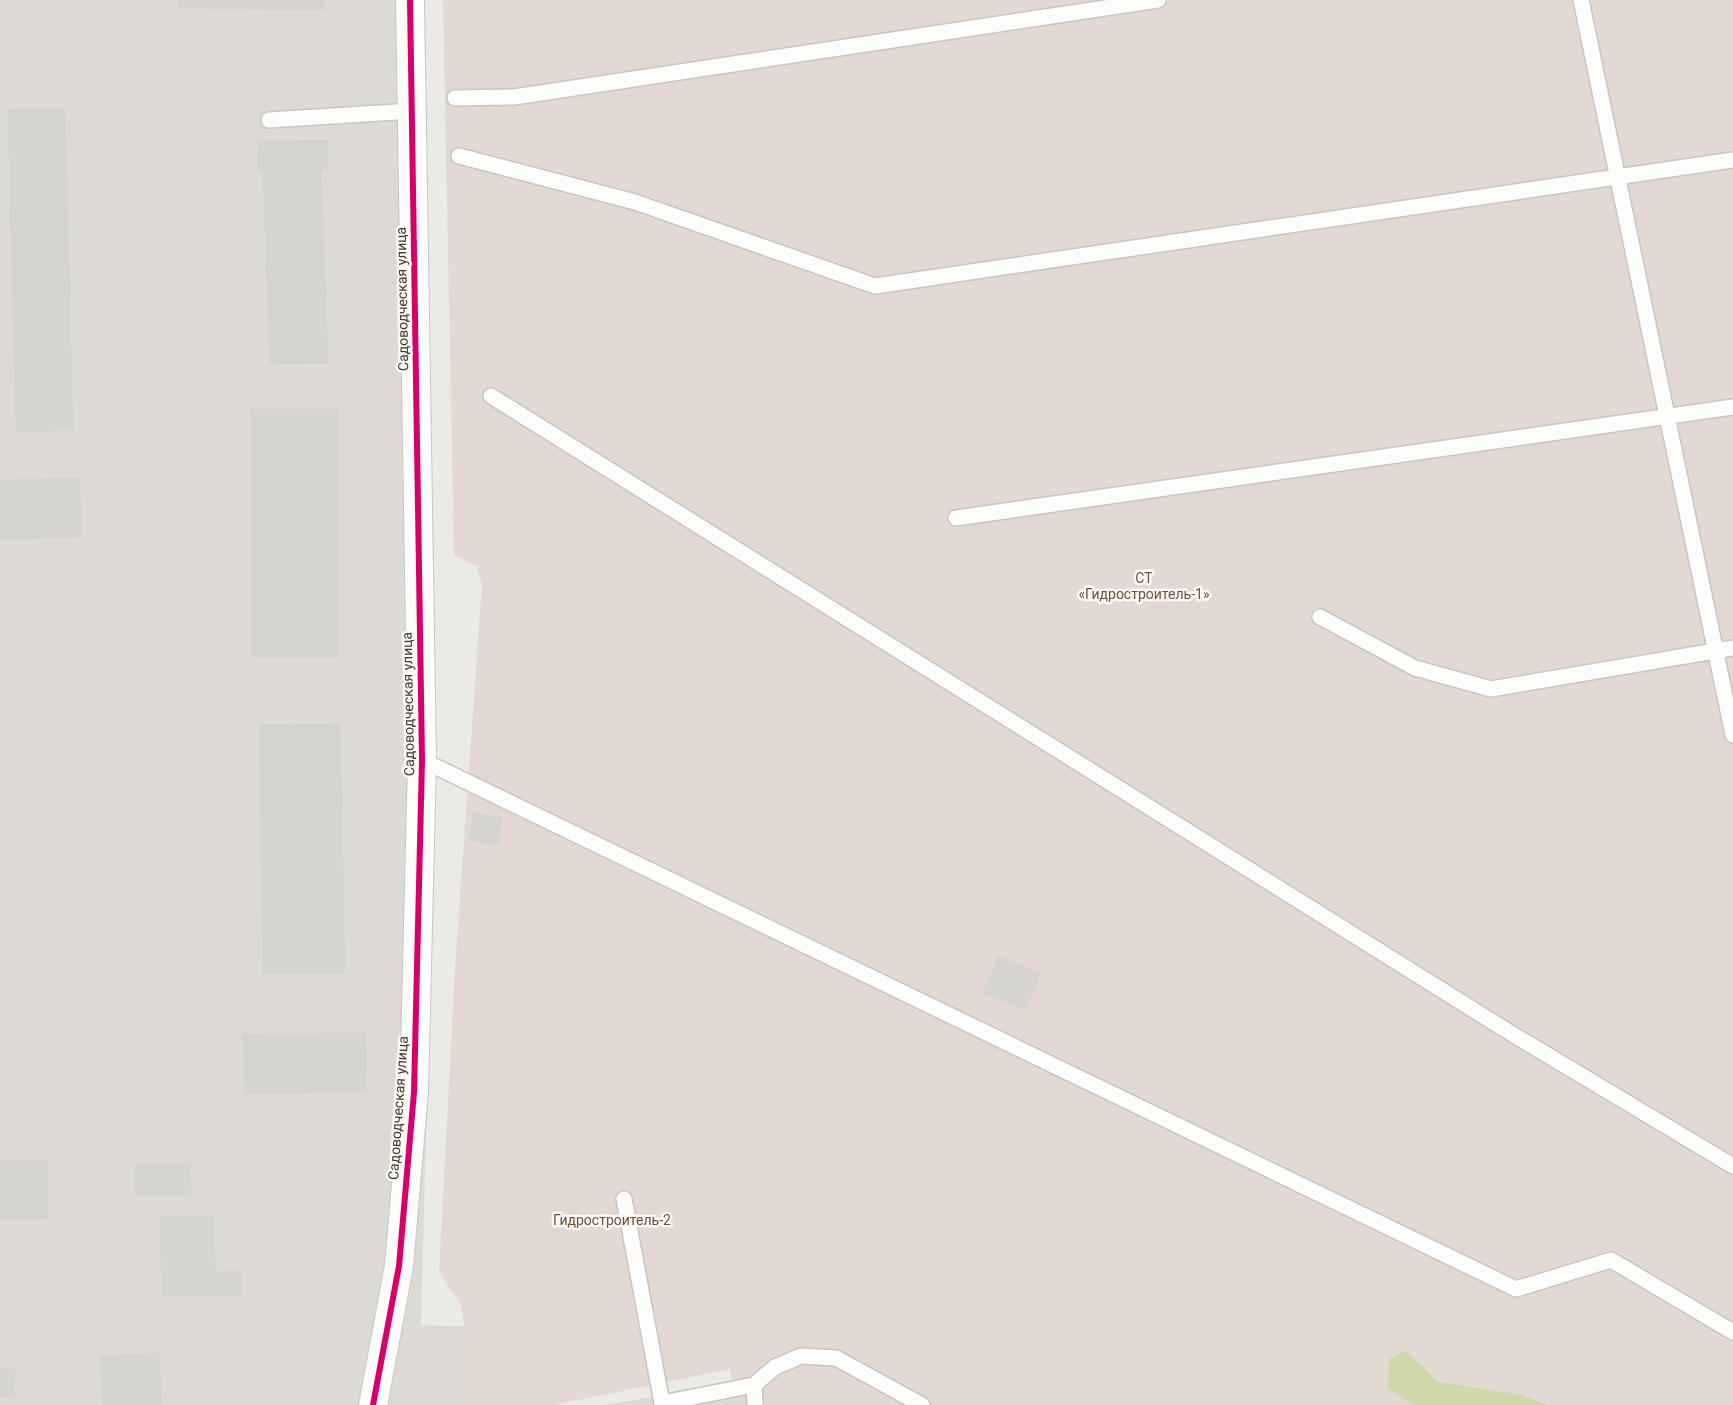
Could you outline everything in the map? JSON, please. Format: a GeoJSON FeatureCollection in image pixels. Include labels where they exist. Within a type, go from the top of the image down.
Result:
{"type":"FeatureCollection","features":[{"type":"Feature","properties":{"kind":"street","name":"Садоводческая улица"},"geometry":{"type":"LineString","coordinates":[[373,1405],[399,1266],[414,1092],[422,760],[410,0]]}},
{"type":"Feature","properties":{"kind":"lane"},"geometry":{"type":"LineString","coordinates":[[455,98],[514,97],[1158,0]]}},
{"type":"Feature","properties":{"kind":"lane"},"geometry":{"type":"LineString","coordinates":[[1581,0],[1733,735]]}},
{"type":"Feature","properties":{"kind":"lane"},"geometry":{"type":"LineString","coordinates":[[269,120],[412,111]]}},
{"type":"Feature","properties":{"kind":"lane"},"geometry":{"type":"LineString","coordinates":[[459,156],[635,202],[875,286],[1733,160]]}},
{"type":"Feature","properties":{"kind":"lane"},"geometry":{"type":"LineString","coordinates":[[491,396],[1500,1027],[1733,1166]]}},
{"type":"Feature","properties":{"kind":"lane"},"geometry":{"type":"LineString","coordinates":[[956,518],[1733,407]]}},
{"type":"Feature","properties":{"kind":"lane"},"geometry":{"type":"LineString","coordinates":[[1320,617],[1415,668],[1491,689],[1733,648]]}},
{"type":"Feature","properties":{"kind":"lane"},"geometry":{"type":"LineString","coordinates":[[422,760],[1516,1289],[1611,1260],[1733,1332]]}},
{"type":"Feature","properties":{"kind":"lane"},"geometry":{"type":"LineString","coordinates":[[624,1198],[662,1403],[754,1385],[775,1367],[801,1356],[836,1358],[922,1405]]}},
{"type":"Feature","properties":{"kind":"lane"},"geometry":{"type":"LineString","coordinates":[[754,1385],[755,1405]]}},
{"type":"Feature","properties":{"kind":"shaded area"},"geometry":{"type":"Polygon","coordinates":[[[0,0],[421,0],[434,833],[421,1325],[473,1327],[475,1405],[0,1405],[0,0]]]}},
{"type":"Feature","properties":{"kind":"shaded area"},"geometry":{"type":"Polygon","coordinates":[[[1406,1351],[1438,1382],[1523,1395],[1547,1405],[1414,1405],[1387,1388],[1390,1358],[1406,1351]]]}},
{"type":"Feature","properties":{"kind":"shaded area"},"geometry":{"type":"Polygon","coordinates":[[[734,1384],[743,1405],[603,1405],[734,1384]]]}},
{"type":"Feature","properties":{"kind":"green space","name":"СТ «Гидростроитель-1»"},"geometry":{"type":"Polygon","coordinates":[[[443,0],[1733,0],[1733,1405],[735,1405],[730,1369],[554,1405],[465,1405],[464,1323],[461,1305],[439,1272],[455,968],[482,585],[477,567],[454,555],[443,0]]]}},
{"type":"Feature","properties":{"kind":"building"},"geometry":{"type":"Polygon","coordinates":[[[178,0],[324,0],[324,10],[178,8],[178,0]]]}},
{"type":"Feature","properties":{"kind":"building"},"geometry":{"type":"Polygon","coordinates":[[[65,109],[73,430],[16,432],[8,110],[65,109]]]}},
{"type":"Feature","properties":{"kind":"building"},"geometry":{"type":"Polygon","coordinates":[[[327,140],[328,170],[321,170],[328,363],[270,364],[263,172],[259,172],[258,142],[327,140]]]}},
{"type":"Feature","properties":{"kind":"building"},"geometry":{"type":"Polygon","coordinates":[[[251,409],[338,409],[338,657],[251,657],[251,409]]]}},
{"type":"Feature","properties":{"kind":"building"},"geometry":{"type":"Polygon","coordinates":[[[80,478],[81,537],[0,539],[0,480],[80,478]]]}},
{"type":"Feature","properties":{"kind":"building"},"geometry":{"type":"Polygon","coordinates":[[[340,724],[345,973],[263,974],[259,725],[340,724]]]}},
{"type":"Feature","properties":{"kind":"building"},"geometry":{"type":"Polygon","coordinates":[[[474,813],[503,818],[498,845],[469,840],[474,813]]]}},
{"type":"Feature","properties":{"kind":"building"},"geometry":{"type":"Polygon","coordinates":[[[999,956],[1041,974],[1025,1010],[983,992],[999,956]]]}},
{"type":"Feature","properties":{"kind":"building"},"geometry":{"type":"Polygon","coordinates":[[[365,1033],[366,1092],[245,1094],[243,1034],[365,1033]]]}},
{"type":"Feature","properties":{"kind":"building"},"geometry":{"type":"Polygon","coordinates":[[[47,1160],[48,1218],[0,1219],[0,1161],[47,1160]]]}},
{"type":"Feature","properties":{"kind":"building"},"geometry":{"type":"Polygon","coordinates":[[[190,1163],[191,1194],[135,1195],[135,1164],[190,1163]]]}},
{"type":"Feature","properties":{"kind":"building"},"geometry":{"type":"Polygon","coordinates":[[[214,1216],[215,1272],[241,1271],[241,1295],[162,1296],[160,1217],[214,1216]]]}},
{"type":"Feature","properties":{"kind":"building"},"geometry":{"type":"Polygon","coordinates":[[[159,1353],[162,1405],[103,1405],[100,1356],[159,1353]]]}},
{"type":"Feature","properties":{"kind":"building"},"geometry":{"type":"Polygon","coordinates":[[[0,1368],[15,1368],[14,1397],[0,1397],[0,1368]]]}},
{"type":"Feature","properties":{"kind":"cycle path"},"geometry":{"type":"LineString","coordinates":[[373,1405],[399,1266],[414,1092],[422,760],[410,0]]}},
{"type":"Feature","properties":{"kind":"park label","name":"Гидростроитель-2"},"geometry":{"type":"Point","coordinates":[612,1220]}}]}
